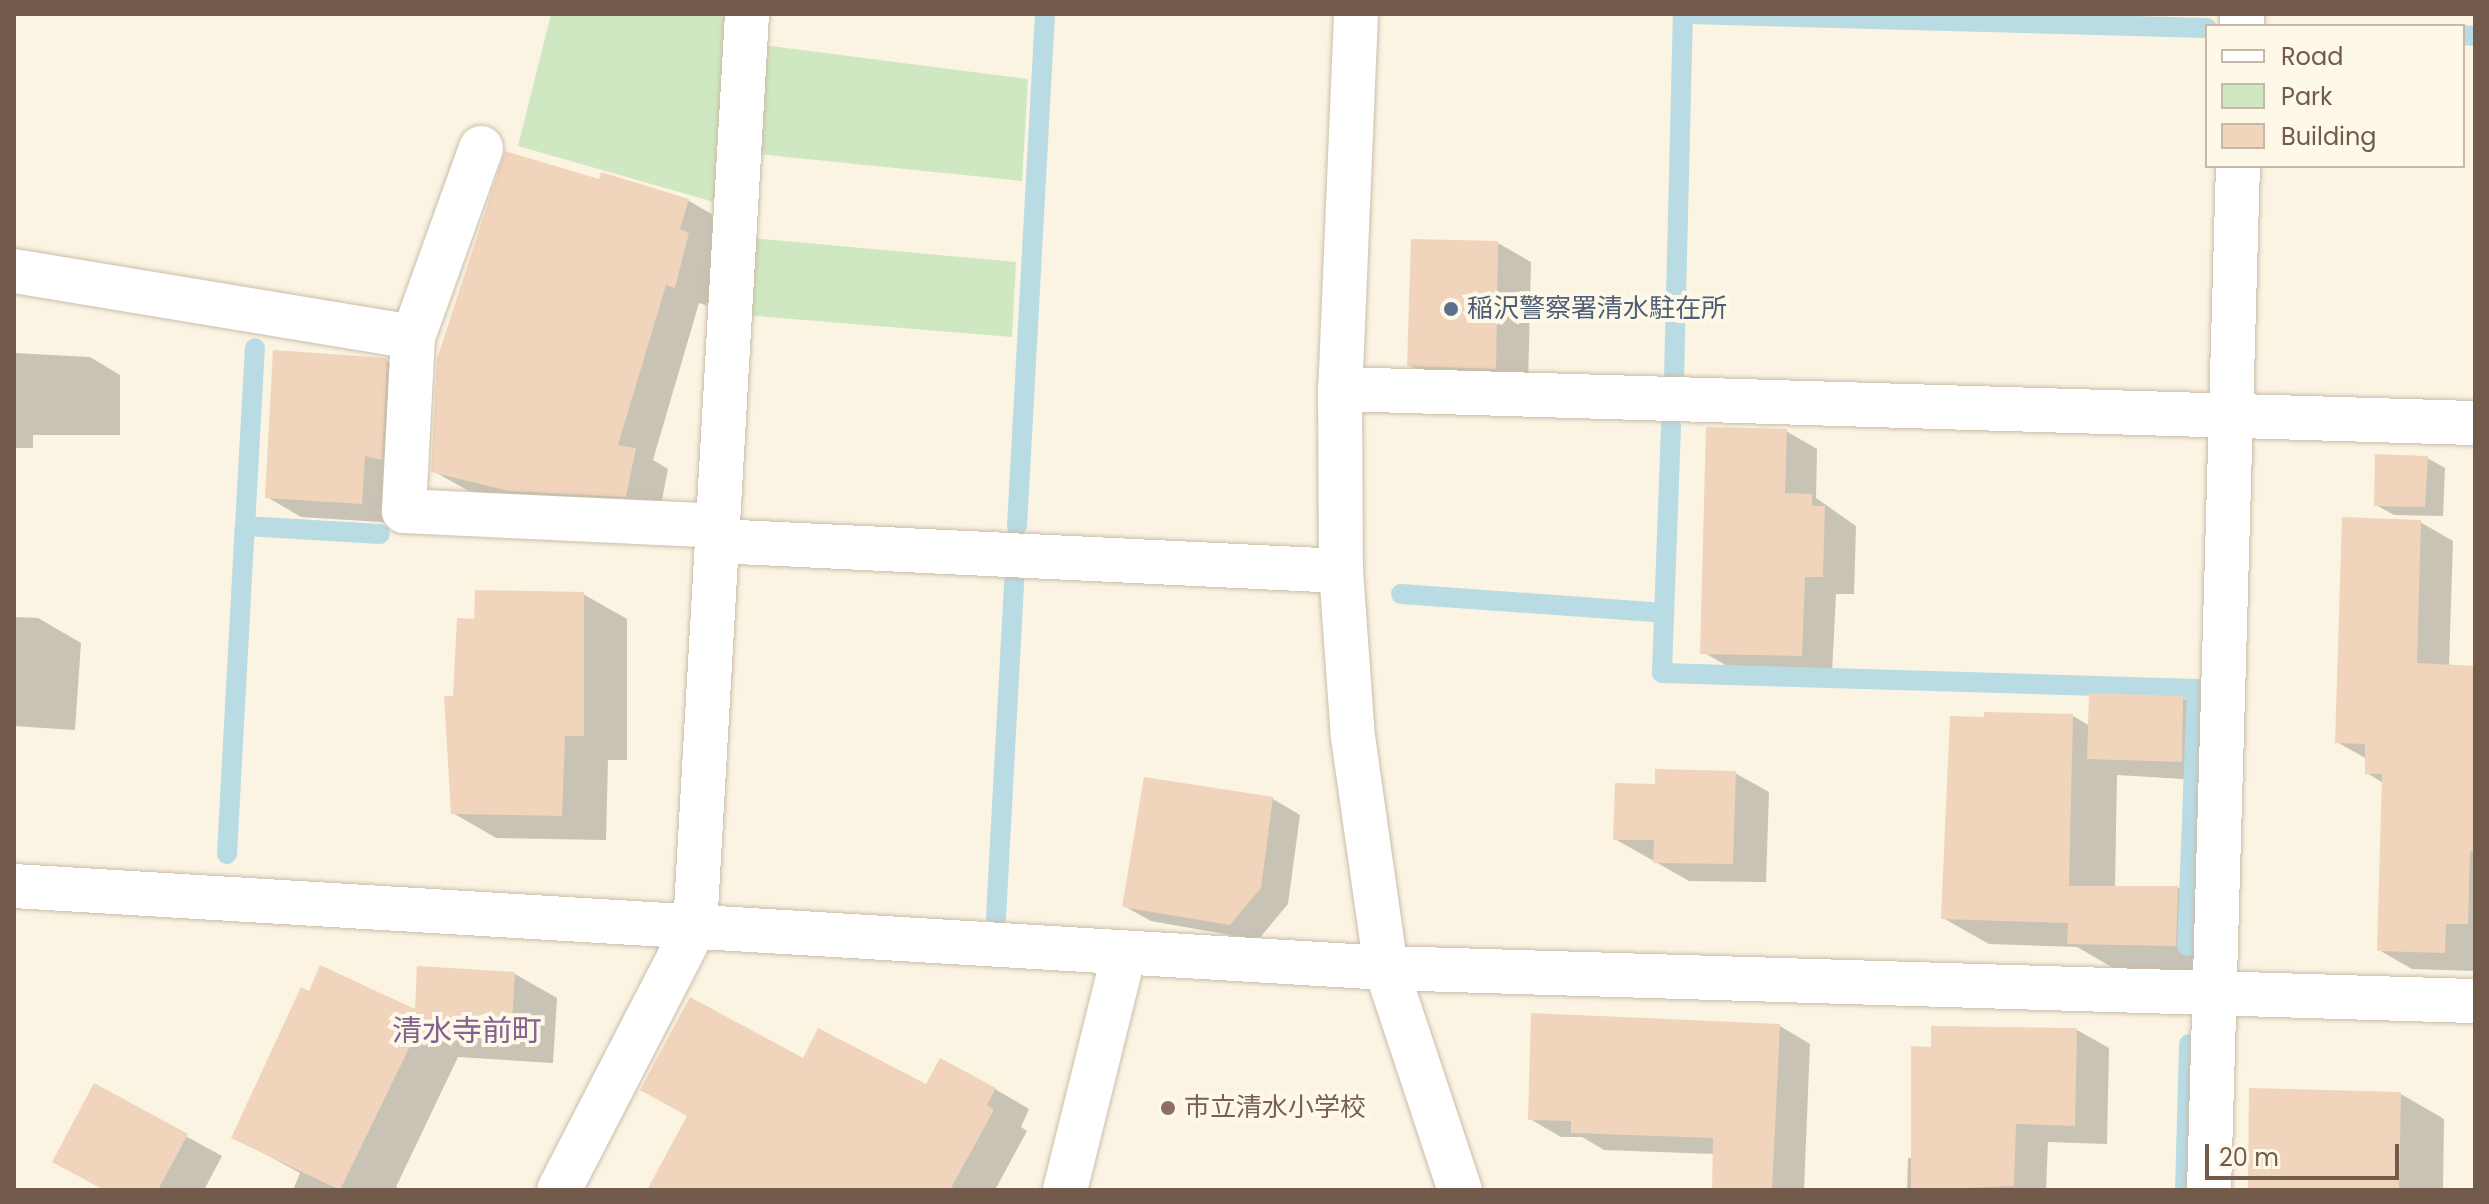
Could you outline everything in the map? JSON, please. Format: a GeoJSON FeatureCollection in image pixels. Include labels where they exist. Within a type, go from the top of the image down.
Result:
{"type":"FeatureCollection","features":[{"type":"Feature","properties":{"kind":"street"},"geometry":{"type":"LineString","coordinates":[[559,1190],[695,927],[747,14]]}},
{"type":"Feature","properties":{"kind":"street"},"geometry":{"type":"LineString","coordinates":[[1356,14],[1340,389],[1341,571],[1353,737],[1386,968],[1460,1190]]}},
{"type":"Feature","properties":{"kind":"street"},"geometry":{"type":"LineString","coordinates":[[481,148],[413,337],[404,511],[717,534],[1341,571]]}},
{"type":"Feature","properties":{"kind":"street"},"geometry":{"type":"LineString","coordinates":[[2209,1190],[2238,168]]}},
{"type":"Feature","properties":{"kind":"street"},"geometry":{"type":"LineString","coordinates":[[14,271],[413,337]]}},
{"type":"Feature","properties":{"kind":"street"},"geometry":{"type":"LineString","coordinates":[[1340,389],[2475,423]]}},
{"type":"Feature","properties":{"kind":"street"},"geometry":{"type":"LineString","coordinates":[[14,886],[1386,968],[2475,1001]]}},
{"type":"Feature","properties":{"kind":"street"},"geometry":{"type":"LineString","coordinates":[[1065,1190],[1124,953]]}},
{"type":"Feature","properties":{"kind":"green space"},"geometry":{"type":"Polygon","coordinates":[[[551,14],[731,14],[721,204],[518,146],[551,14]]]}},
{"type":"Feature","properties":{"kind":"green space"},"geometry":{"type":"Polygon","coordinates":[[[763,45],[1028,79],[1022,181],[756,154],[763,45]]]}},
{"type":"Feature","properties":{"kind":"green space"},"geometry":{"type":"Polygon","coordinates":[[[751,238],[1016,262],[1012,337],[745,315],[751,238]]]}},
{"type":"Feature","properties":{"kind":"building"},"geometry":{"type":"Polygon","coordinates":[[[505,151],[599,179],[601,172],[689,199],[680,229],[689,233],[675,288],[666,285],[618,445],[636,448],[626,497],[509,491],[431,472],[437,359],[505,151]]]}},
{"type":"Feature","properties":{"kind":"building"},"geometry":{"type":"Polygon","coordinates":[[[1411,239],[1498,241],[1496,369],[1407,366],[1411,239]]]}},
{"type":"Feature","properties":{"kind":"building"},"geometry":{"type":"Polygon","coordinates":[[[273,350],[387,358],[382,460],[365,456],[362,504],[265,498],[273,350]]]}},
{"type":"Feature","properties":{"kind":"building"},"geometry":{"type":"Polygon","coordinates":[[[1706,427],[1787,429],[1785,493],[1812,494],[1812,506],[1825,506],[1823,577],[1805,577],[1802,656],[1700,654],[1706,427]]]}},
{"type":"Feature","properties":{"kind":"building"},"geometry":{"type":"Polygon","coordinates":[[[2375,454],[2428,456],[2425,507],[2374,506],[2375,454]]]}},
{"type":"Feature","properties":{"kind":"building"},"geometry":{"type":"Polygon","coordinates":[[[2342,517],[2421,520],[2417,663],[2475,666],[2475,851],[2470,851],[2468,924],[2446,924],[2445,953],[2377,951],[2382,774],[2365,774],[2365,744],[2335,743],[2342,517]]]}},
{"type":"Feature","properties":{"kind":"building"},"geometry":{"type":"Polygon","coordinates":[[[475,590],[584,592],[584,736],[565,736],[562,816],[451,814],[444,696],[453,696],[457,618],[474,619],[475,590]]]}},
{"type":"Feature","properties":{"kind":"building"},"geometry":{"type":"Polygon","coordinates":[[[2089,693],[2183,696],[2182,762],[2087,759],[2089,693]]]}},
{"type":"Feature","properties":{"kind":"building"},"geometry":{"type":"Polygon","coordinates":[[[1984,712],[2073,714],[2069,886],[2178,886],[2176,946],[2067,944],[2068,923],[1941,919],[1950,716],[1984,717],[1984,712]]]}},
{"type":"Feature","properties":{"kind":"building"},"geometry":{"type":"Polygon","coordinates":[[[1655,769],[1736,771],[1733,864],[1653,863],[1654,840],[1613,840],[1615,783],[1655,784],[1655,769]]]}},
{"type":"Feature","properties":{"kind":"building"},"geometry":{"type":"Polygon","coordinates":[[[1144,777],[1273,797],[1261,888],[1230,925],[1122,907],[1144,777]]]}},
{"type":"Feature","properties":{"kind":"building"},"geometry":{"type":"Polygon","coordinates":[[[320,965],[415,1009],[417,966],[515,972],[511,1040],[416,1034],[340,1190],[231,1138],[301,987],[309,991],[320,965]]]}},
{"type":"Feature","properties":{"kind":"building"},"geometry":{"type":"Polygon","coordinates":[[[690,997],[803,1058],[818,1028],[926,1084],[940,1058],[996,1088],[987,1105],[994,1110],[950,1190],[647,1190],[687,1116],[640,1090],[690,997]]]}},
{"type":"Feature","properties":{"kind":"building"},"geometry":{"type":"Polygon","coordinates":[[[1531,1013],[1780,1024],[1772,1190],[1712,1190],[1713,1138],[1571,1133],[1571,1121],[1528,1120],[1531,1013]]]}},
{"type":"Feature","properties":{"kind":"building"},"geometry":{"type":"Polygon","coordinates":[[[1931,1026],[2077,1028],[2075,1126],[2016,1124],[2014,1186],[1911,1190],[1911,1046],[1931,1047],[1931,1026]]]}},
{"type":"Feature","properties":{"kind":"building"},"geometry":{"type":"Polygon","coordinates":[[[94,1083],[188,1134],[158,1190],[104,1190],[52,1162],[94,1083]]]}},
{"type":"Feature","properties":{"kind":"building"},"geometry":{"type":"Polygon","coordinates":[[[2249,1088],[2401,1092],[2399,1190],[2248,1190],[2249,1088]]]}},
{"type":"Feature","properties":{"kind":"waterway"},"geometry":{"type":"LineString","coordinates":[[1017,526],[1045,14]]}},
{"type":"Feature","properties":{"kind":"waterway"},"geometry":{"type":"LineString","coordinates":[[1674,379],[1683,14]]}},
{"type":"Feature","properties":{"kind":"waterway"},"geometry":{"type":"LineString","coordinates":[[1689,14],[2205,28]]}},
{"type":"Feature","properties":{"kind":"waterway"},"geometry":{"type":"LineString","coordinates":[[2465,35],[2475,36]]}},
{"type":"Feature","properties":{"kind":"waterway"},"geometry":{"type":"LineString","coordinates":[[245,526],[255,348]]}},
{"type":"Feature","properties":{"kind":"waterway"},"geometry":{"type":"LineString","coordinates":[[1671,426],[1662,673],[2197,689],[2187,946]]}},
{"type":"Feature","properties":{"kind":"waterway"},"geometry":{"type":"LineString","coordinates":[[227,854],[245,526],[380,534]]}},
{"type":"Feature","properties":{"kind":"waterway"},"geometry":{"type":"LineString","coordinates":[[996,917],[1014,581]]}},
{"type":"Feature","properties":{"kind":"waterway"},"geometry":{"type":"LineString","coordinates":[[1401,594],[1664,613]]}},
{"type":"Feature","properties":{"kind":"waterway"},"geometry":{"type":"LineString","coordinates":[[2185,1190],[2189,1044]]}},
{"type":"Feature","properties":{"kind":"place","name":"稲沢警察署清水駐在所"},"geometry":{"type":"Point","coordinates":[1451,309]}},
{"type":"Feature","properties":{"kind":"place","name":"市立清水小学校"},"geometry":{"type":"Point","coordinates":[1168,1108]}},
{"type":"Feature","properties":{"kind":"district","name":"清水寺前町"},"geometry":{"type":"Point","coordinates":[467,1031]}}]}
